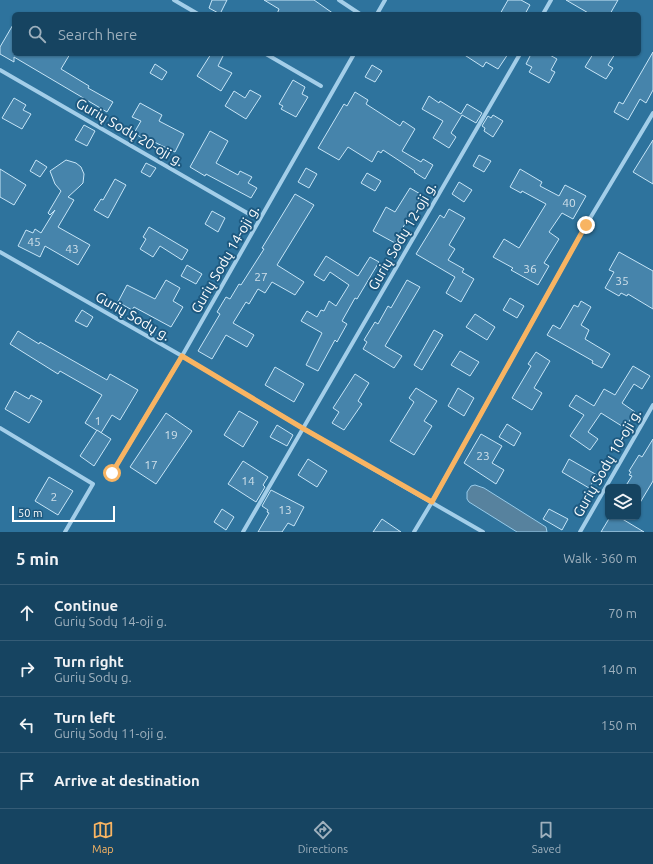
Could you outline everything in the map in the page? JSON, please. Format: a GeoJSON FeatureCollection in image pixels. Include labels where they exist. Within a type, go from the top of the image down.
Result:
{"type":"FeatureCollection","features":[{"type":"Feature","properties":{"kind":"street"},"geometry":{"type":"LineString","coordinates":[[174,0],[195,12]]}},
{"type":"Feature","properties":{"kind":"street"},"geometry":{"type":"LineString","coordinates":[[339,0],[357,12]]}},
{"type":"Feature","properties":{"kind":"street"},"geometry":{"type":"LineString","coordinates":[[378,12],[385,0]]}},
{"type":"Feature","properties":{"kind":"street"},"geometry":{"type":"LineString","coordinates":[[544,12],[551,0]]}},
{"type":"Feature","properties":{"kind":"street"},"geometry":{"type":"LineString","coordinates":[[270,56],[322,86]]}},
{"type":"Feature","properties":{"kind":"street","name":"Gurių Sodų 14-oji g."},"geometry":{"type":"LineString","coordinates":[[112,473],[182,356],[353,56]]}},
{"type":"Feature","properties":{"kind":"street","name":"Gurių Sodų 12-oji g."},"geometry":{"type":"LineString","coordinates":[[243,532],[519,56]]}},
{"type":"Feature","properties":{"kind":"street","name":"Gurių Sodų 20-oji g."},"geometry":{"type":"LineString","coordinates":[[0,70],[249,214]]}},
{"type":"Feature","properties":{"kind":"street"},"geometry":{"type":"LineString","coordinates":[[414,532],[583,231],[653,113]]}},
{"type":"Feature","properties":{"kind":"street","name":"Gurių Sodų g."},"geometry":{"type":"LineString","coordinates":[[0,252],[182,356],[304,429],[483,532]]}},
{"type":"Feature","properties":{"kind":"street","name":"Gurių Sodų 10-oji g."},"geometry":{"type":"LineString","coordinates":[[580,532],[653,405]]}},
{"type":"Feature","properties":{"kind":"street"},"geometry":{"type":"LineString","coordinates":[[0,428],[93,484],[65,532]]}},
{"type":"Feature","properties":{"kind":"shaded area"},"geometry":{"type":"Polygon","coordinates":[[[0,0],[653,0],[653,532],[0,532],[0,0]]]}},
{"type":"Feature","properties":{"kind":"shaded area"},"geometry":{"type":"Polygon","coordinates":[[[475,485],[484,488],[546,527],[547,532],[517,532],[469,502],[467,499],[467,492],[471,486],[475,485]]]}},
{"type":"Feature","properties":{"kind":"building"},"geometry":{"type":"Polygon","coordinates":[[[212,0],[227,0],[221,12],[216,12],[209,8],[212,0]]]}},
{"type":"Feature","properties":{"kind":"building"},"geometry":{"type":"Polygon","coordinates":[[[264,0],[314,0],[331,12],[278,12],[279,9],[264,0]]]}},
{"type":"Feature","properties":{"kind":"building"},"geometry":{"type":"Polygon","coordinates":[[[508,0],[521,0],[530,5],[526,12],[501,12],[508,0]]]}},
{"type":"Feature","properties":{"kind":"building"},"geometry":{"type":"Polygon","coordinates":[[[566,0],[618,0],[611,12],[587,12],[566,0]]]}},
{"type":"Feature","properties":{"kind":"building"},"geometry":{"type":"Polygon","coordinates":[[[12,26],[12,56],[69,56],[61,69],[89,86],[88,88],[113,102],[107,112],[14,57],[14,62],[0,54],[0,47],[12,26]]]}},
{"type":"Feature","properties":{"kind":"building"},"geometry":{"type":"Polygon","coordinates":[[[653,52],[653,90],[646,103],[640,99],[628,120],[614,112],[619,102],[623,104],[653,52]]]}},
{"type":"Feature","properties":{"kind":"building"},"geometry":{"type":"Polygon","coordinates":[[[210,56],[223,56],[218,66],[232,73],[221,91],[197,76],[210,56]]]}},
{"type":"Feature","properties":{"kind":"building"},"geometry":{"type":"Polygon","coordinates":[[[466,56],[507,56],[498,69],[486,62],[483,67],[466,56]]]}},
{"type":"Feature","properties":{"kind":"building"},"geometry":{"type":"Polygon","coordinates":[[[530,56],[552,56],[557,59],[551,70],[555,72],[549,83],[529,72],[532,67],[526,64],[530,56]]]}},
{"type":"Feature","properties":{"kind":"building"},"geometry":{"type":"Polygon","coordinates":[[[592,56],[614,56],[608,65],[613,68],[606,79],[585,67],[592,56]]]}},
{"type":"Feature","properties":{"kind":"building"},"geometry":{"type":"Polygon","coordinates":[[[155,64],[167,72],[162,80],[150,73],[155,64]]]}},
{"type":"Feature","properties":{"kind":"building"},"geometry":{"type":"Polygon","coordinates":[[[372,65],[382,71],[375,82],[365,77],[372,65]]]}},
{"type":"Feature","properties":{"kind":"building"},"geometry":{"type":"Polygon","coordinates":[[[293,80],[305,87],[302,94],[308,97],[296,117],[281,109],[283,106],[279,104],[293,80]]]}},
{"type":"Feature","properties":{"kind":"building"},"geometry":{"type":"Polygon","coordinates":[[[250,90],[261,96],[246,119],[225,106],[234,91],[245,98],[250,90]]]}},
{"type":"Feature","properties":{"kind":"building"},"geometry":{"type":"Polygon","coordinates":[[[355,92],[368,100],[366,104],[400,126],[403,121],[415,129],[402,151],[421,162],[423,159],[433,165],[425,179],[383,150],[381,153],[378,151],[372,162],[348,147],[339,160],[318,148],[344,104],[347,106],[355,92]]]}},
{"type":"Feature","properties":{"kind":"building"},"geometry":{"type":"Polygon","coordinates":[[[429,96],[461,114],[467,104],[482,113],[476,123],[462,115],[451,133],[456,137],[449,148],[433,138],[443,121],[422,109],[429,96]]]}},
{"type":"Feature","properties":{"kind":"building"},"geometry":{"type":"Polygon","coordinates":[[[14,98],[26,105],[23,110],[31,114],[22,129],[2,118],[14,98]]]}},
{"type":"Feature","properties":{"kind":"building"},"geometry":{"type":"Polygon","coordinates":[[[140,103],[162,115],[159,121],[184,134],[175,152],[148,139],[147,141],[134,133],[141,121],[132,117],[140,103]]]}},
{"type":"Feature","properties":{"kind":"building"},"geometry":{"type":"Polygon","coordinates":[[[493,115],[503,121],[493,137],[484,131],[485,128],[482,126],[488,116],[491,118],[493,115]]]}},
{"type":"Feature","properties":{"kind":"building"},"geometry":{"type":"Polygon","coordinates":[[[84,125],[95,131],[87,146],[75,140],[84,125]]]}},
{"type":"Feature","properties":{"kind":"building"},"geometry":{"type":"Polygon","coordinates":[[[210,131],[228,141],[216,163],[238,175],[240,171],[252,177],[248,183],[257,188],[251,198],[206,174],[205,176],[190,167],[210,131]]]}},
{"type":"Feature","properties":{"kind":"building"},"geometry":{"type":"Polygon","coordinates":[[[653,140],[653,184],[633,172],[653,140]]]}},
{"type":"Feature","properties":{"kind":"building"},"geometry":{"type":"Polygon","coordinates":[[[479,155],[491,161],[484,172],[473,166],[479,155]]]}},
{"type":"Feature","properties":{"kind":"building"},"geometry":{"type":"Polygon","coordinates":[[[36,160],[47,167],[40,177],[30,171],[36,160]]]}},
{"type":"Feature","properties":{"kind":"building"},"geometry":{"type":"Polygon","coordinates":[[[66,160],[76,163],[81,167],[84,174],[83,183],[68,197],[74,200],[58,227],[90,245],[78,265],[45,246],[40,257],[18,246],[26,230],[33,233],[35,229],[41,233],[55,210],[50,215],[48,213],[61,191],[55,184],[50,171],[66,160]]]}},
{"type":"Feature","properties":{"kind":"building"},"geometry":{"type":"Polygon","coordinates":[[[146,163],[156,168],[150,177],[141,172],[146,163]]]}},
{"type":"Feature","properties":{"kind":"building"},"geometry":{"type":"Polygon","coordinates":[[[306,168],[317,174],[309,188],[298,182],[306,168]]]}},
{"type":"Feature","properties":{"kind":"building"},"geometry":{"type":"Polygon","coordinates":[[[0,169],[26,185],[14,205],[0,197],[0,169]]]}},
{"type":"Feature","properties":{"kind":"building"},"geometry":{"type":"Polygon","coordinates":[[[520,169],[542,182],[540,186],[559,196],[565,185],[586,196],[573,219],[562,213],[549,232],[559,239],[544,263],[549,266],[538,285],[511,270],[513,268],[493,257],[504,239],[519,248],[546,204],[522,191],[521,193],[510,187],[520,169]]]}},
{"type":"Feature","properties":{"kind":"building"},"geometry":{"type":"Polygon","coordinates":[[[367,173],[381,181],[375,191],[361,183],[367,173]]]}},
{"type":"Feature","properties":{"kind":"building"},"geometry":{"type":"Polygon","coordinates":[[[115,179],[126,185],[108,218],[94,210],[101,199],[103,200],[115,179]]]}},
{"type":"Feature","properties":{"kind":"building"},"geometry":{"type":"Polygon","coordinates":[[[459,182],[472,190],[464,202],[452,194],[459,182]]]}},
{"type":"Feature","properties":{"kind":"building"},"geometry":{"type":"Polygon","coordinates":[[[410,188],[422,195],[417,204],[421,206],[414,217],[410,214],[395,243],[373,231],[386,207],[395,212],[410,188]]]}},
{"type":"Feature","properties":{"kind":"building"},"geometry":{"type":"Polygon","coordinates":[[[295,194],[314,205],[277,265],[304,282],[295,295],[272,282],[265,293],[258,289],[249,304],[246,302],[233,323],[254,335],[247,347],[226,335],[212,359],[198,351],[220,314],[217,312],[226,297],[230,299],[239,284],[241,285],[264,249],[262,248],[295,194]]]}},
{"type":"Feature","properties":{"kind":"building"},"geometry":{"type":"Polygon","coordinates":[[[449,209],[465,218],[449,245],[455,249],[448,260],[464,269],[462,272],[474,279],[461,302],[446,293],[455,277],[416,254],[440,215],[444,218],[449,209]]]}},
{"type":"Feature","properties":{"kind":"building"},"geometry":{"type":"Polygon","coordinates":[[[212,211],[225,218],[218,232],[205,224],[212,211]]]}},
{"type":"Feature","properties":{"kind":"building"},"geometry":{"type":"Polygon","coordinates":[[[149,227],[188,250],[182,260],[160,246],[153,257],[140,249],[146,239],[143,237],[149,227]]]}},
{"type":"Feature","properties":{"kind":"building"},"geometry":{"type":"Polygon","coordinates":[[[619,252],[653,271],[653,309],[628,294],[627,296],[621,293],[619,296],[605,288],[614,272],[609,270],[619,252]]]}},
{"type":"Feature","properties":{"kind":"building"},"geometry":{"type":"Polygon","coordinates":[[[326,256],[358,276],[370,257],[379,262],[357,299],[355,298],[342,321],[347,324],[337,342],[335,340],[318,371],[306,365],[322,333],[301,321],[307,311],[317,317],[321,310],[324,311],[329,301],[336,306],[349,285],[330,272],[324,281],[314,275],[326,256]]]}},
{"type":"Feature","properties":{"kind":"building"},"geometry":{"type":"Polygon","coordinates":[[[187,265],[202,274],[196,284],[181,276],[187,265]]]}},
{"type":"Feature","properties":{"kind":"building"},"geometry":{"type":"Polygon","coordinates":[[[166,280],[180,288],[173,301],[183,307],[171,327],[134,307],[132,310],[118,302],[127,285],[155,299],[166,280]]]}},
{"type":"Feature","properties":{"kind":"building"},"geometry":{"type":"Polygon","coordinates":[[[407,280],[420,287],[385,346],[402,356],[394,368],[363,349],[367,342],[364,340],[375,322],[378,324],[388,306],[391,308],[407,280]]]}},
{"type":"Feature","properties":{"kind":"building"},"geometry":{"type":"Polygon","coordinates":[[[510,298],[524,306],[517,318],[503,310],[510,298]]]}},
{"type":"Feature","properties":{"kind":"building"},"geometry":{"type":"Polygon","coordinates":[[[581,301],[591,307],[581,325],[589,330],[585,339],[610,354],[602,368],[592,363],[593,361],[547,335],[553,325],[560,329],[574,305],[578,307],[581,301]]]}},
{"type":"Feature","properties":{"kind":"building"},"geometry":{"type":"Polygon","coordinates":[[[82,310],[93,317],[87,327],[75,321],[82,310]]]}},
{"type":"Feature","properties":{"kind":"building"},"geometry":{"type":"Polygon","coordinates":[[[475,314],[495,327],[487,340],[466,327],[475,314]]]}},
{"type":"Feature","properties":{"kind":"building"},"geometry":{"type":"Polygon","coordinates":[[[434,330],[443,335],[422,370],[414,365],[434,330]]]}},
{"type":"Feature","properties":{"kind":"building"},"geometry":{"type":"Polygon","coordinates":[[[18,331],[39,344],[40,342],[107,380],[110,374],[138,390],[120,420],[112,415],[101,433],[85,423],[102,395],[60,371],[58,374],[10,344],[18,331]]]}},
{"type":"Feature","properties":{"kind":"building"},"geometry":{"type":"Polygon","coordinates":[[[460,351],[479,362],[470,376],[451,365],[460,351]]]}},
{"type":"Feature","properties":{"kind":"building"},"geometry":{"type":"Polygon","coordinates":[[[536,352],[550,361],[534,388],[542,393],[532,410],[512,398],[531,366],[528,364],[536,352]]]}},
{"type":"Feature","properties":{"kind":"building"},"geometry":{"type":"Polygon","coordinates":[[[633,366],[650,376],[642,389],[634,384],[622,403],[635,412],[625,428],[601,413],[588,432],[598,439],[590,450],[570,436],[584,415],[569,406],[576,395],[594,406],[604,389],[615,395],[633,366]]]}},
{"type":"Feature","properties":{"kind":"building"},"geometry":{"type":"Polygon","coordinates":[[[275,367],[304,384],[294,402],[265,385],[275,367]]]}},
{"type":"Feature","properties":{"kind":"building"},"geometry":{"type":"Polygon","coordinates":[[[355,374],[369,383],[358,401],[362,404],[344,430],[332,423],[339,412],[333,408],[355,374]]]}},
{"type":"Feature","properties":{"kind":"building"},"geometry":{"type":"Polygon","coordinates":[[[416,388],[437,401],[424,421],[432,426],[414,455],[390,441],[414,402],[409,398],[416,388]]]}},
{"type":"Feature","properties":{"kind":"building"},"geometry":{"type":"Polygon","coordinates":[[[458,388],[474,398],[464,416],[448,406],[458,388]]]}},
{"type":"Feature","properties":{"kind":"building"},"geometry":{"type":"Polygon","coordinates":[[[15,391],[29,399],[31,395],[42,401],[29,423],[5,409],[15,391]]]}},
{"type":"Feature","properties":{"kind":"building"},"geometry":{"type":"Polygon","coordinates":[[[239,411],[258,422],[243,447],[224,435],[239,411]]]}},
{"type":"Feature","properties":{"kind":"building"},"geometry":{"type":"Polygon","coordinates":[[[166,413],[192,431],[156,484],[130,467],[166,413]]]}},
{"type":"Feature","properties":{"kind":"building"},"geometry":{"type":"Polygon","coordinates":[[[507,424],[521,433],[514,446],[499,437],[507,424]]]}},
{"type":"Feature","properties":{"kind":"building"},"geometry":{"type":"Polygon","coordinates":[[[277,425],[293,435],[287,446],[270,437],[277,425]]]}},
{"type":"Feature","properties":{"kind":"building"},"geometry":{"type":"Polygon","coordinates":[[[97,430],[111,439],[94,466],[80,456],[97,430]]]}},
{"type":"Feature","properties":{"kind":"building"},"geometry":{"type":"Polygon","coordinates":[[[481,434],[502,446],[492,463],[504,470],[496,484],[464,463],[481,434]]]}},
{"type":"Feature","properties":{"kind":"building"},"geometry":{"type":"Polygon","coordinates":[[[653,439],[653,481],[641,501],[641,484],[627,484],[632,476],[629,475],[631,472],[629,471],[639,455],[642,457],[653,439]]]}},
{"type":"Feature","properties":{"kind":"building"},"geometry":{"type":"Polygon","coordinates":[[[308,459],[327,471],[317,487],[298,475],[308,459]]]}},
{"type":"Feature","properties":{"kind":"building"},"geometry":{"type":"Polygon","coordinates":[[[569,459],[597,475],[589,488],[562,472],[569,459]]]}},
{"type":"Feature","properties":{"kind":"building"},"geometry":{"type":"Polygon","coordinates":[[[243,461],[268,477],[263,485],[265,487],[256,502],[228,484],[243,461]]]}},
{"type":"Feature","properties":{"kind":"building"},"geometry":{"type":"Polygon","coordinates":[[[49,477],[73,491],[58,515],[35,501],[49,477]]]}},
{"type":"Feature","properties":{"kind":"building"},"geometry":{"type":"Polygon","coordinates":[[[271,490],[304,507],[294,526],[288,523],[282,532],[258,532],[269,513],[267,512],[268,510],[262,506],[271,490]]]}},
{"type":"Feature","properties":{"kind":"building"},"geometry":{"type":"Polygon","coordinates":[[[222,509],[234,517],[226,530],[214,522],[222,509]]]}},
{"type":"Feature","properties":{"kind":"building"},"geometry":{"type":"Polygon","coordinates":[[[549,509],[568,519],[562,530],[543,519],[549,509]]]}},
{"type":"Feature","properties":{"kind":"building"},"geometry":{"type":"Polygon","coordinates":[[[382,519],[401,532],[373,532],[382,519]]]}},
{"type":"Feature","properties":{"kind":"building"},"geometry":{"type":"Polygon","coordinates":[[[608,520],[624,520],[644,532],[601,532],[608,520]]]}},
{"type":"Feature","properties":{"kind":"route"},"geometry":{"type":"LineString","coordinates":[[112,473],[182,356],[304,429],[432,502],[586,225]]}}]}
